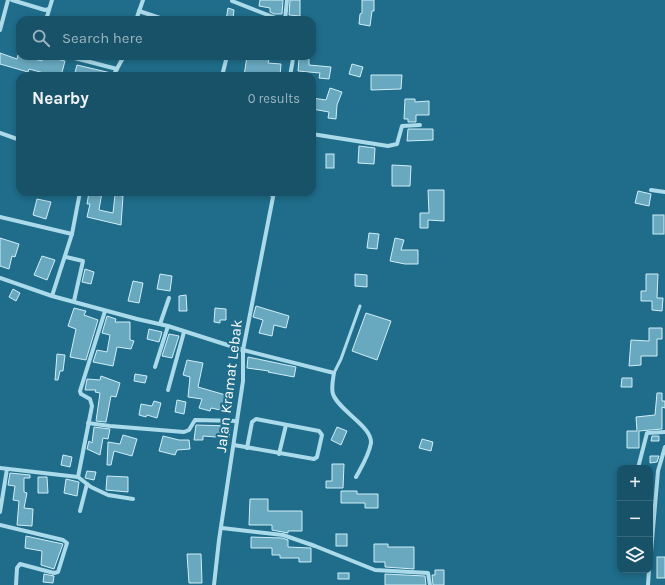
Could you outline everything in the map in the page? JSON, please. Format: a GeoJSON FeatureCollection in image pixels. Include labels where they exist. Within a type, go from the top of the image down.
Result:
{"type":"FeatureCollection","features":[{"type":"Feature","properties":{"kind":"street"},"geometry":{"type":"LineString","coordinates":[[0,30],[8,0]]}},
{"type":"Feature","properties":{"kind":"street"},"geometry":{"type":"LineString","coordinates":[[12,0],[45,10],[49,9]]}},
{"type":"Feature","properties":{"kind":"street"},"geometry":{"type":"LineString","coordinates":[[47,16],[52,0]]}},
{"type":"Feature","properties":{"kind":"street"},"geometry":{"type":"LineString","coordinates":[[137,16],[143,0]]}},
{"type":"Feature","properties":{"kind":"street"},"geometry":{"type":"LineString","coordinates":[[285,16],[287,0]]}},
{"type":"Feature","properties":{"kind":"street"},"geometry":{"type":"LineString","coordinates":[[232,1],[271,16]]}},
{"type":"Feature","properties":{"kind":"street"},"geometry":{"type":"LineString","coordinates":[[139,11],[154,16]]}},
{"type":"Feature","properties":{"kind":"street"},"geometry":{"type":"LineString","coordinates":[[81,60],[117,70],[122,60]]}},
{"type":"Feature","properties":{"kind":"street"},"geometry":{"type":"LineString","coordinates":[[223,72],[226,60]]}},
{"type":"Feature","properties":{"kind":"street"},"geometry":{"type":"LineString","coordinates":[[291,72],[293,60]]}},
{"type":"Feature","properties":{"kind":"street"},"geometry":{"type":"LineString","coordinates":[[316,135],[388,146],[397,144],[402,126],[420,125]]}},
{"type":"Feature","properties":{"kind":"street"},"geometry":{"type":"LineString","coordinates":[[0,133],[16,139]]}},
{"type":"Feature","properties":{"kind":"street"},"geometry":{"type":"LineString","coordinates":[[651,190],[665,192]]}},
{"type":"Feature","properties":{"kind":"street"},"geometry":{"type":"LineString","coordinates":[[52,296],[66,257],[79,196]]}},
{"type":"Feature","properties":{"kind":"street","name":"Jalan Kramat Lebak"},"geometry":{"type":"LineString","coordinates":[[214,585],[219,540],[222,528],[244,369],[243,350],[273,196]]}},
{"type":"Feature","properties":{"kind":"street"},"geometry":{"type":"LineString","coordinates":[[0,217],[72,234]]}},
{"type":"Feature","properties":{"kind":"street"},"geometry":{"type":"LineString","coordinates":[[66,257],[83,261],[74,301]]}},
{"type":"Feature","properties":{"kind":"street"},"geometry":{"type":"LineString","coordinates":[[0,278],[52,296],[168,326],[243,350],[334,372],[333,390],[335,398],[367,430],[371,441],[367,456],[356,477]]}},
{"type":"Feature","properties":{"kind":"street"},"geometry":{"type":"LineString","coordinates":[[160,324],[169,298]]}},
{"type":"Feature","properties":{"kind":"street"},"geometry":{"type":"LineString","coordinates":[[78,477],[92,402],[90,399],[81,394],[80,391],[105,310]]}},
{"type":"Feature","properties":{"kind":"street"},"geometry":{"type":"LineString","coordinates":[[155,367],[168,326]]}},
{"type":"Feature","properties":{"kind":"street"},"geometry":{"type":"LineString","coordinates":[[168,390],[184,332]]}},
{"type":"Feature","properties":{"kind":"street"},"geometry":{"type":"LineString","coordinates":[[234,445],[247,448],[279,454],[314,459],[317,457],[322,438],[319,431],[256,419],[252,422],[247,448]]}},
{"type":"Feature","properties":{"kind":"street"},"geometry":{"type":"LineString","coordinates":[[88,423],[184,432],[188,430],[197,420],[237,421]]}},
{"type":"Feature","properties":{"kind":"street"},"geometry":{"type":"LineString","coordinates":[[279,454],[286,425]]}},
{"type":"Feature","properties":{"kind":"street"},"geometry":{"type":"LineString","coordinates":[[639,465],[647,433],[665,432]]}},
{"type":"Feature","properties":{"kind":"street"},"geometry":{"type":"LineString","coordinates":[[652,537],[658,471],[665,448]]}},
{"type":"Feature","properties":{"kind":"street"},"geometry":{"type":"LineString","coordinates":[[0,468],[78,477],[87,484],[108,495],[133,499]]}},
{"type":"Feature","properties":{"kind":"street"},"geometry":{"type":"LineString","coordinates":[[0,512],[1,493],[7,469]]}},
{"type":"Feature","properties":{"kind":"street"},"geometry":{"type":"LineString","coordinates":[[80,511],[87,484]]}},
{"type":"Feature","properties":{"kind":"street"},"geometry":{"type":"LineString","coordinates":[[0,525],[63,540],[67,543],[58,572],[54,573],[20,564],[17,568],[16,585]]}},
{"type":"Feature","properties":{"kind":"street"},"geometry":{"type":"LineString","coordinates":[[222,528],[290,537],[375,570],[428,573],[430,585]]}},
{"type":"Feature","properties":{"kind":"street"},"geometry":{"type":"LineString","coordinates":[[648,585],[649,573]]}},
{"type":"Feature","properties":{"kind":"lane"},"geometry":{"type":"LineString","coordinates":[[334,372],[341,359],[360,306]]}},
{"type":"Feature","properties":{"kind":"building"},"geometry":{"type":"Polygon","coordinates":[[[260,0],[283,0],[282,14],[274,14],[270,12],[270,8],[259,6],[260,0]]]}},
{"type":"Feature","properties":{"kind":"building"},"geometry":{"type":"Polygon","coordinates":[[[290,0],[300,0],[300,16],[289,15],[290,0]]]}},
{"type":"Feature","properties":{"kind":"building"},"geometry":{"type":"Polygon","coordinates":[[[362,0],[374,0],[374,11],[372,11],[370,26],[359,24],[360,14],[362,13],[362,0]]]}},
{"type":"Feature","properties":{"kind":"building"},"geometry":{"type":"Polygon","coordinates":[[[228,8],[234,10],[233,16],[227,16],[228,8]]]}},
{"type":"Feature","properties":{"kind":"building"},"geometry":{"type":"Polygon","coordinates":[[[0,53],[16,59],[16,60],[65,61],[62,72],[40,72],[29,69],[28,72],[0,64],[0,53]]]}},
{"type":"Feature","properties":{"kind":"building"},"geometry":{"type":"Polygon","coordinates":[[[246,60],[269,60],[268,63],[281,64],[280,72],[245,72],[246,60]]]}},
{"type":"Feature","properties":{"kind":"building"},"geometry":{"type":"Polygon","coordinates":[[[299,60],[309,60],[309,65],[331,67],[329,79],[319,78],[320,73],[298,71],[299,60]]]}},
{"type":"Feature","properties":{"kind":"building"},"geometry":{"type":"Polygon","coordinates":[[[352,64],[363,67],[360,77],[349,74],[352,64]]]}},
{"type":"Feature","properties":{"kind":"building"},"geometry":{"type":"Polygon","coordinates":[[[77,65],[107,72],[75,72],[77,65]]]}},
{"type":"Feature","properties":{"kind":"building"},"geometry":{"type":"Polygon","coordinates":[[[371,75],[402,75],[401,89],[371,90],[371,75]]]}},
{"type":"Feature","properties":{"kind":"building"},"geometry":{"type":"Polygon","coordinates":[[[330,88],[342,92],[337,105],[336,119],[328,118],[329,112],[316,110],[316,99],[326,100],[330,88]]]}},
{"type":"Feature","properties":{"kind":"building"},"geometry":{"type":"Polygon","coordinates":[[[405,99],[415,99],[415,102],[429,101],[429,115],[416,115],[416,122],[408,122],[408,119],[404,119],[405,99]]]}},
{"type":"Feature","properties":{"kind":"building"},"geometry":{"type":"Polygon","coordinates":[[[408,129],[433,129],[433,140],[407,141],[408,129]]]}},
{"type":"Feature","properties":{"kind":"building"},"geometry":{"type":"Polygon","coordinates":[[[359,146],[375,148],[374,164],[358,163],[359,146]]]}},
{"type":"Feature","properties":{"kind":"building"},"geometry":{"type":"Polygon","coordinates":[[[326,154],[334,154],[334,168],[326,168],[326,154]]]}},
{"type":"Feature","properties":{"kind":"building"},"geometry":{"type":"Polygon","coordinates":[[[392,165],[411,166],[410,186],[392,186],[392,165]]]}},
{"type":"Feature","properties":{"kind":"building"},"geometry":{"type":"Polygon","coordinates":[[[428,190],[444,190],[444,221],[428,220],[428,228],[420,228],[420,213],[429,213],[428,190]]]}},
{"type":"Feature","properties":{"kind":"building"},"geometry":{"type":"Polygon","coordinates":[[[638,191],[651,194],[649,206],[635,203],[638,191]]]}},
{"type":"Feature","properties":{"kind":"building"},"geometry":{"type":"Polygon","coordinates":[[[88,196],[101,196],[99,210],[113,213],[115,196],[123,196],[121,225],[87,217],[90,204],[87,204],[88,196]]]}},
{"type":"Feature","properties":{"kind":"building"},"geometry":{"type":"Polygon","coordinates":[[[37,199],[51,202],[46,219],[33,215],[37,199]]]}},
{"type":"Feature","properties":{"kind":"building"},"geometry":{"type":"Polygon","coordinates":[[[653,215],[664,215],[664,234],[653,234],[653,215]]]}},
{"type":"Feature","properties":{"kind":"building"},"geometry":{"type":"Polygon","coordinates":[[[369,233],[379,234],[377,249],[367,248],[369,233]]]}},
{"type":"Feature","properties":{"kind":"building"},"geometry":{"type":"Polygon","coordinates":[[[0,238],[19,244],[15,257],[12,256],[9,269],[0,266],[0,238]]]}},
{"type":"Feature","properties":{"kind":"building"},"geometry":{"type":"Polygon","coordinates":[[[395,238],[404,240],[401,250],[418,250],[418,264],[405,264],[390,261],[395,238]]]}},
{"type":"Feature","properties":{"kind":"building"},"geometry":{"type":"Polygon","coordinates":[[[42,256],[55,260],[47,280],[34,275],[42,256]]]}},
{"type":"Feature","properties":{"kind":"building"},"geometry":{"type":"Polygon","coordinates":[[[85,269],[94,272],[91,284],[82,282],[85,269]]]}},
{"type":"Feature","properties":{"kind":"building"},"geometry":{"type":"Polygon","coordinates":[[[160,274],[172,276],[170,291],[157,289],[160,274]]]}},
{"type":"Feature","properties":{"kind":"building"},"geometry":{"type":"Polygon","coordinates":[[[355,274],[367,275],[367,287],[355,286],[355,274]]]}},
{"type":"Feature","properties":{"kind":"building"},"geometry":{"type":"Polygon","coordinates":[[[646,274],[658,274],[657,298],[663,298],[662,311],[652,310],[652,301],[641,301],[641,291],[646,291],[646,274]]]}},
{"type":"Feature","properties":{"kind":"building"},"geometry":{"type":"Polygon","coordinates":[[[133,281],[143,283],[139,303],[128,301],[133,281]]]}},
{"type":"Feature","properties":{"kind":"building"},"geometry":{"type":"Polygon","coordinates":[[[13,289],[20,293],[16,301],[9,297],[13,289]]]}},
{"type":"Feature","properties":{"kind":"building"},"geometry":{"type":"Polygon","coordinates":[[[186,295],[187,311],[179,311],[179,296],[186,295]]]}},
{"type":"Feature","properties":{"kind":"building"},"geometry":{"type":"Polygon","coordinates":[[[256,306],[289,316],[286,328],[274,325],[272,336],[259,333],[263,320],[253,317],[256,306]]]}},
{"type":"Feature","properties":{"kind":"building"},"geometry":{"type":"Polygon","coordinates":[[[74,308],[86,311],[84,315],[98,320],[86,360],[70,357],[76,329],[68,326],[74,308]]]}},
{"type":"Feature","properties":{"kind":"building"},"geometry":{"type":"Polygon","coordinates":[[[215,308],[226,309],[226,320],[220,320],[220,323],[214,322],[215,308]]]}},
{"type":"Feature","properties":{"kind":"building"},"geometry":{"type":"Polygon","coordinates":[[[366,313],[391,321],[377,360],[352,351],[366,313]]]}},
{"type":"Feature","properties":{"kind":"building"},"geometry":{"type":"Polygon","coordinates":[[[107,316],[116,319],[115,322],[130,322],[130,340],[134,341],[131,349],[117,347],[113,366],[93,362],[97,350],[107,352],[110,335],[102,333],[107,316]]]}},
{"type":"Feature","properties":{"kind":"building"},"geometry":{"type":"Polygon","coordinates":[[[649,328],[662,328],[662,339],[657,339],[657,356],[641,356],[641,365],[629,366],[631,340],[649,341],[649,328]]]}},
{"type":"Feature","properties":{"kind":"building"},"geometry":{"type":"Polygon","coordinates":[[[149,329],[162,332],[159,342],[147,339],[149,329]]]}},
{"type":"Feature","properties":{"kind":"building"},"geometry":{"type":"Polygon","coordinates":[[[169,334],[179,336],[172,358],[162,356],[169,334]]]}},
{"type":"Feature","properties":{"kind":"building"},"geometry":{"type":"Polygon","coordinates":[[[57,354],[65,355],[63,371],[60,371],[58,380],[55,380],[57,354]]]}},
{"type":"Feature","properties":{"kind":"building"},"geometry":{"type":"Polygon","coordinates":[[[248,357],[296,367],[294,377],[247,368],[248,357]]]}},
{"type":"Feature","properties":{"kind":"building"},"geometry":{"type":"Polygon","coordinates":[[[187,360],[203,363],[198,387],[229,396],[225,411],[211,408],[210,411],[199,408],[202,399],[188,397],[190,377],[183,375],[187,360]]]}},
{"type":"Feature","properties":{"kind":"building"},"geometry":{"type":"Polygon","coordinates":[[[135,374],[147,376],[145,383],[134,381],[135,374]]]}},
{"type":"Feature","properties":{"kind":"building"},"geometry":{"type":"Polygon","coordinates":[[[101,376],[120,383],[116,397],[111,396],[106,422],[96,421],[100,393],[95,392],[96,390],[85,390],[87,379],[100,380],[101,376]]]}},
{"type":"Feature","properties":{"kind":"building"},"geometry":{"type":"Polygon","coordinates":[[[622,378],[632,378],[632,387],[621,387],[622,378]]]}},
{"type":"Feature","properties":{"kind":"building"},"geometry":{"type":"Polygon","coordinates":[[[657,393],[662,393],[662,401],[665,401],[665,408],[662,407],[662,429],[639,431],[639,448],[627,448],[627,431],[637,431],[636,417],[655,415],[657,393]]]}},
{"type":"Feature","properties":{"kind":"building"},"geometry":{"type":"Polygon","coordinates":[[[177,400],[186,402],[184,414],[175,412],[177,400]]]}},
{"type":"Feature","properties":{"kind":"building"},"geometry":{"type":"Polygon","coordinates":[[[154,401],[161,403],[157,418],[147,415],[146,417],[139,415],[141,404],[152,406],[154,401]]]}},
{"type":"Feature","properties":{"kind":"building"},"geometry":{"type":"Polygon","coordinates":[[[196,425],[230,426],[229,438],[203,436],[203,440],[194,440],[196,425]]]}},
{"type":"Feature","properties":{"kind":"building"},"geometry":{"type":"Polygon","coordinates":[[[94,427],[110,429],[108,439],[103,438],[100,455],[87,449],[89,441],[92,443],[94,427]]]}},
{"type":"Feature","properties":{"kind":"building"},"geometry":{"type":"Polygon","coordinates":[[[337,427],[347,431],[341,445],[331,440],[337,427]]]}},
{"type":"Feature","properties":{"kind":"building"},"geometry":{"type":"Polygon","coordinates":[[[123,435],[137,439],[132,456],[114,451],[111,465],[107,465],[108,442],[120,444],[123,435]]]}},
{"type":"Feature","properties":{"kind":"building"},"geometry":{"type":"Polygon","coordinates":[[[163,436],[179,440],[189,440],[190,449],[177,450],[175,455],[159,451],[163,436]]]}},
{"type":"Feature","properties":{"kind":"building"},"geometry":{"type":"Polygon","coordinates":[[[652,436],[659,436],[659,441],[651,441],[652,436]]]}},
{"type":"Feature","properties":{"kind":"building"},"geometry":{"type":"Polygon","coordinates":[[[422,439],[433,442],[431,451],[419,448],[422,439]]]}},
{"type":"Feature","properties":{"kind":"building"},"geometry":{"type":"Polygon","coordinates":[[[63,455],[72,457],[70,467],[61,465],[63,455]]]}},
{"type":"Feature","properties":{"kind":"building"},"geometry":{"type":"Polygon","coordinates":[[[650,456],[659,456],[657,462],[650,463],[650,456]]]}},
{"type":"Feature","properties":{"kind":"building"},"geometry":{"type":"Polygon","coordinates":[[[332,464],[344,464],[343,488],[326,488],[326,481],[332,481],[332,464]]]}},
{"type":"Feature","properties":{"kind":"building"},"geometry":{"type":"Polygon","coordinates":[[[87,471],[96,472],[94,480],[85,478],[87,471]]]}},
{"type":"Feature","properties":{"kind":"building"},"geometry":{"type":"Polygon","coordinates":[[[10,473],[30,475],[30,478],[24,478],[24,492],[27,493],[24,508],[33,509],[32,526],[17,525],[19,501],[13,500],[15,486],[8,485],[10,473]]]}},
{"type":"Feature","properties":{"kind":"building"},"geometry":{"type":"Polygon","coordinates":[[[107,476],[128,477],[128,492],[106,490],[107,476]]]}},
{"type":"Feature","properties":{"kind":"building"},"geometry":{"type":"Polygon","coordinates":[[[38,477],[47,477],[48,493],[38,493],[38,477]]]}},
{"type":"Feature","properties":{"kind":"building"},"geometry":{"type":"Polygon","coordinates":[[[66,479],[79,482],[77,496],[64,493],[66,479]]]}},
{"type":"Feature","properties":{"kind":"building"},"geometry":{"type":"Polygon","coordinates":[[[341,491],[357,491],[357,494],[378,494],[378,508],[365,508],[365,503],[341,503],[341,491]]]}},
{"type":"Feature","properties":{"kind":"building"},"geometry":{"type":"Polygon","coordinates":[[[250,499],[268,499],[268,511],[302,511],[302,531],[288,531],[288,533],[272,530],[272,525],[249,525],[250,499]]]}},
{"type":"Feature","properties":{"kind":"building"},"geometry":{"type":"Polygon","coordinates":[[[336,534],[347,534],[347,546],[336,546],[336,534]]]}},
{"type":"Feature","properties":{"kind":"building"},"geometry":{"type":"Polygon","coordinates":[[[26,536],[63,544],[54,569],[41,565],[42,551],[25,548],[26,536]]]}},
{"type":"Feature","properties":{"kind":"building"},"geometry":{"type":"Polygon","coordinates":[[[251,537],[282,538],[288,540],[288,547],[311,548],[311,562],[299,562],[299,558],[280,558],[280,555],[272,555],[272,548],[251,548],[251,537]]]}},
{"type":"Feature","properties":{"kind":"building"},"geometry":{"type":"Polygon","coordinates":[[[374,544],[388,544],[388,547],[414,547],[414,569],[385,567],[385,562],[374,562],[374,544]]]}},
{"type":"Feature","properties":{"kind":"building"},"geometry":{"type":"Polygon","coordinates":[[[187,554],[201,554],[202,583],[189,583],[187,554]]]}},
{"type":"Feature","properties":{"kind":"building"},"geometry":{"type":"Polygon","coordinates":[[[657,557],[665,557],[665,578],[657,578],[657,557]]]}},
{"type":"Feature","properties":{"kind":"building"},"geometry":{"type":"Polygon","coordinates":[[[435,570],[444,570],[444,585],[433,585],[432,575],[435,575],[435,570]]]}},
{"type":"Feature","properties":{"kind":"building"},"geometry":{"type":"Polygon","coordinates":[[[338,573],[349,573],[349,579],[338,579],[338,573]]]}},
{"type":"Feature","properties":{"kind":"building"},"geometry":{"type":"Polygon","coordinates":[[[44,574],[54,576],[53,583],[43,582],[44,574]]]}},
{"type":"Feature","properties":{"kind":"building"},"geometry":{"type":"Polygon","coordinates":[[[385,574],[425,576],[426,585],[385,585],[385,574]]]}}]}
